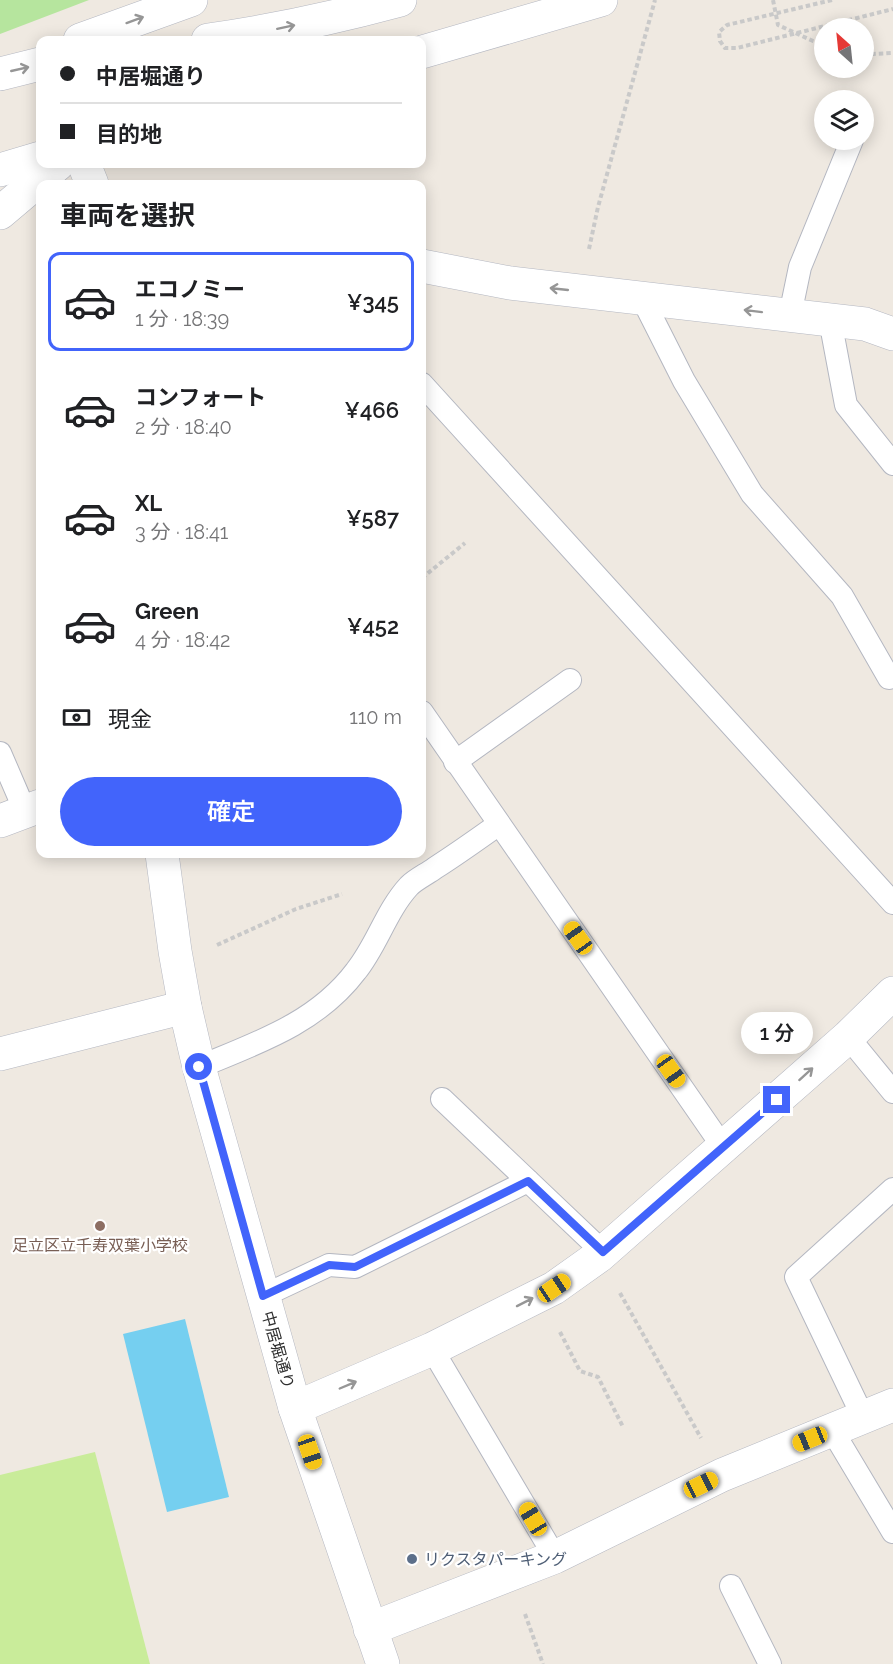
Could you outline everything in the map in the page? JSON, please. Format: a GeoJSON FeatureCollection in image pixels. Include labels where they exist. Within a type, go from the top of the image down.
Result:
{"type":"FeatureCollection","features":[{"type":"Feature","properties":{"kind":"street"},"geometry":{"type":"LineString","coordinates":[[91,36],[191,0]]}},
{"type":"Feature","properties":{"kind":"street"},"geometry":{"type":"LineString","coordinates":[[238,36],[400,0]]}},
{"type":"Feature","properties":{"kind":"street"},"geometry":{"type":"LineString","coordinates":[[426,51],[601,0]]}},
{"type":"Feature","properties":{"kind":"street"},"geometry":{"type":"LineString","coordinates":[[0,74],[36,65]]}},
{"type":"Feature","properties":{"kind":"street"},"geometry":{"type":"LineString","coordinates":[[0,171],[36,159]]}},
{"type":"Feature","properties":{"kind":"street"},"geometry":{"type":"LineString","coordinates":[[39,180],[53,168]]}},
{"type":"Feature","properties":{"kind":"street"},"geometry":{"type":"LineString","coordinates":[[0,213],[36,183]]}},
{"type":"Feature","properties":{"kind":"street"},"geometry":{"type":"LineString","coordinates":[[426,267],[510,283],[865,324],[893,334]]}},
{"type":"Feature","properties":{"kind":"street","name":"中居堀通り"},"geometry":{"type":"LineString","coordinates":[[163,858],[175,951],[199,1067],[295,1408],[382,1664]]}},
{"type":"Feature","properties":{"kind":"street"},"geometry":{"type":"LineString","coordinates":[[295,1408],[432,1349],[541,1294],[601,1254],[848,1037],[893,993]]}},
{"type":"Feature","properties":{"kind":"street"},"geometry":{"type":"LineString","coordinates":[[0,1054],[185,1007]]}},
{"type":"Feature","properties":{"kind":"street"},"geometry":{"type":"LineString","coordinates":[[370,1629],[555,1557],[722,1475],[893,1405]]}},
{"type":"Feature","properties":{"kind":"lane"},"geometry":{"type":"LineString","coordinates":[[790,315],[800,267],[848,150]]}},
{"type":"Feature","properties":{"kind":"lane"},"geometry":{"type":"LineString","coordinates":[[642,298],[684,381],[752,494],[842,596],[889,678]]}},
{"type":"Feature","properties":{"kind":"lane"},"geometry":{"type":"LineString","coordinates":[[830,320],[846,405],[893,464]]}},
{"type":"Feature","properties":{"kind":"lane"},"geometry":{"type":"LineString","coordinates":[[426,388],[893,903]]}},
{"type":"Feature","properties":{"kind":"lane"},"geometry":{"type":"LineString","coordinates":[[455,762],[570,680]]}},
{"type":"Feature","properties":{"kind":"lane"},"geometry":{"type":"LineString","coordinates":[[426,719],[723,1147]]}},
{"type":"Feature","properties":{"kind":"lane"},"geometry":{"type":"LineString","coordinates":[[0,753],[22,812]]}},
{"type":"Feature","properties":{"kind":"lane"},"geometry":{"type":"LineString","coordinates":[[199,1067],[273,1037],[302,1021],[328,1002],[357,971],[393,906],[411,884],[499,824]]}},
{"type":"Feature","properties":{"kind":"lane"},"geometry":{"type":"LineString","coordinates":[[848,1037],[893,1092]]}},
{"type":"Feature","properties":{"kind":"lane"},"geometry":{"type":"LineString","coordinates":[[442,1099],[601,1254]]}},
{"type":"Feature","properties":{"kind":"lane"},"geometry":{"type":"LineString","coordinates":[[263,1296],[329,1265],[355,1267],[528,1181]]}},
{"type":"Feature","properties":{"kind":"lane"},"geometry":{"type":"LineString","coordinates":[[863,1417],[796,1277],[893,1189]]}},
{"type":"Feature","properties":{"kind":"lane"},"geometry":{"type":"LineString","coordinates":[[432,1349],[555,1557]]}},
{"type":"Feature","properties":{"kind":"lane"},"geometry":{"type":"LineString","coordinates":[[832,1430],[893,1532]]}},
{"type":"Feature","properties":{"kind":"lane"},"geometry":{"type":"LineString","coordinates":[[731,1586],[770,1664]]}},
{"type":"Feature","properties":{"kind":"path"},"geometry":{"type":"LineString","coordinates":[[580,291],[598,207],[655,0]]}},
{"type":"Feature","properties":{"kind":"path"},"geometry":{"type":"LineString","coordinates":[[773,0],[778,25],[814,41]]}},
{"type":"Feature","properties":{"kind":"path"},"geometry":{"type":"LineString","coordinates":[[832,0],[727,25],[719,32],[720,41],[725,48],[736,48],[893,9]]}},
{"type":"Feature","properties":{"kind":"path"},"geometry":{"type":"LineString","coordinates":[[874,54],[893,53]]}},
{"type":"Feature","properties":{"kind":"path"},"geometry":{"type":"LineString","coordinates":[[426,575],[465,543]]}},
{"type":"Feature","properties":{"kind":"path"},"geometry":{"type":"LineString","coordinates":[[175,951],[214,947],[296,909],[342,894]]}},
{"type":"Feature","properties":{"kind":"path"},"geometry":{"type":"LineString","coordinates":[[601,1254],[722,1475]]}},
{"type":"Feature","properties":{"kind":"path"},"geometry":{"type":"LineString","coordinates":[[541,1294],[580,1371],[598,1377],[623,1427]]}},
{"type":"Feature","properties":{"kind":"path"},"geometry":{"type":"LineString","coordinates":[[510,1574],[543,1664]]}},
{"type":"Feature","properties":{"kind":"green space"},"geometry":{"type":"Polygon","coordinates":[[[0,0],[89,0],[0,34],[0,0]]]}},
{"type":"Feature","properties":{"kind":"green space"},"geometry":{"type":"Polygon","coordinates":[[[95,1452],[150,1664],[0,1664],[0,1475],[95,1452]]]}},
{"type":"Feature","properties":{"kind":"water"},"geometry":{"type":"Polygon","coordinates":[[[185,1319],[229,1497],[167,1512],[123,1334],[185,1319]]]}},
{"type":"Feature","properties":{"kind":"place","name":"足立区立千寿双葉小学校"},"geometry":{"type":"Point","coordinates":[100,1226]}},
{"type":"Feature","properties":{"kind":"place","name":"リクスタパーキング"},"geometry":{"type":"Point","coordinates":[412,1559]}},
{"type":"Feature","properties":{"kind":"route"},"geometry":{"type":"LineString","coordinates":[[199,1067],[263,1296],[329,1265],[355,1267],[528,1181],[603,1252],[777,1100]]}}]}
